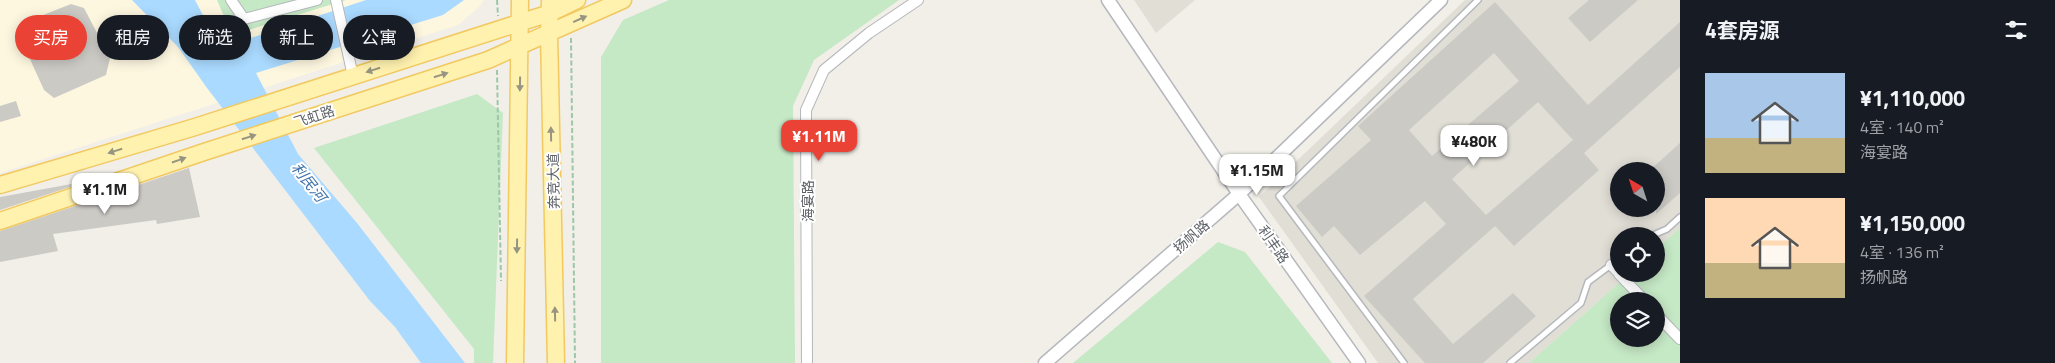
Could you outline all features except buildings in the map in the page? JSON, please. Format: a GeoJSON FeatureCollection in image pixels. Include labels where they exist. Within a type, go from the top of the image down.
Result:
{"type":"FeatureCollection","features":[{"type":"Feature","properties":{"kind":"main road"},"geometry":{"type":"LineString","coordinates":[[515,357],[520,0]]}},
{"type":"Feature","properties":{"kind":"main road","name":"飞虹路"},"geometry":{"type":"LineString","coordinates":[[0,221],[497,56],[623,0]]}},
{"type":"Feature","properties":{"kind":"main road","name":"飞虹路"},"geometry":{"type":"LineString","coordinates":[[0,185],[195,127],[520,23],[550,7],[574,1]]}},
{"type":"Feature","properties":{"kind":"main road","name":"奔竞大道"},"geometry":{"type":"LineString","coordinates":[[550,7],[556,363]]}},
{"type":"Feature","properties":{"kind":"street"},"geometry":{"type":"LineString","coordinates":[[231,0],[244,19],[317,0]]}},
{"type":"Feature","properties":{"kind":"street"},"geometry":{"type":"LineString","coordinates":[[336,0],[353,76]]}},
{"type":"Feature","properties":{"kind":"street","name":"海宴路"},"geometry":{"type":"LineString","coordinates":[[807,363],[806,110],[824,70],[869,33],[918,0]]}},
{"type":"Feature","properties":{"kind":"street","name":"利丰路"},"geometry":{"type":"LineString","coordinates":[[1108,0],[1239,194],[1358,363]]}},
{"type":"Feature","properties":{"kind":"street","name":"扬帆路"},"geometry":{"type":"LineString","coordinates":[[1045,363],[1239,194],[1441,0]]}},
{"type":"Feature","properties":{"kind":"street"},"geometry":{"type":"LineString","coordinates":[[1629,282],[1637,292]]}},
{"type":"Feature","properties":{"kind":"street"},"geometry":{"type":"LineString","coordinates":[[1665,323],[1680,339]]}},
{"type":"Feature","properties":{"kind":"lane"},"geometry":{"type":"LineString","coordinates":[[1404,363],[1279,196],[1478,0]]}},
{"type":"Feature","properties":{"kind":"lane"},"geometry":{"type":"LineString","coordinates":[[1665,229],[1680,217]]}},
{"type":"Feature","properties":{"kind":"lane"},"geometry":{"type":"LineString","coordinates":[[1510,363],[1581,302],[1588,282],[1610,271]]}},
{"type":"Feature","properties":{"kind":"path"},"geometry":{"type":"LineString","coordinates":[[498,0],[498,30]]}},
{"type":"Feature","properties":{"kind":"path"},"geometry":{"type":"LineString","coordinates":[[571,23],[575,363]]}},
{"type":"Feature","properties":{"kind":"path"},"geometry":{"type":"LineString","coordinates":[[497,56],[501,281]]}},
{"type":"Feature","properties":{"kind":"shaded area"},"geometry":{"type":"Polygon","coordinates":[[[0,0],[484,0],[478,8],[458,25],[415,39],[415,15],[343,15],[343,60],[350,60],[0,173],[0,0]]]}},
{"type":"Feature","properties":{"kind":"shaded area"},"geometry":{"type":"Polygon","coordinates":[[[1134,0],[1195,0],[1156,33],[1134,0]]]}},
{"type":"Feature","properties":{"kind":"shaded area"},"geometry":{"type":"Polygon","coordinates":[[[1465,0],[1680,0],[1680,228],[1665,241],[1665,227],[1610,227],[1610,282],[1620,282],[1529,363],[1378,363],[1259,197],[1465,0]]]}},
{"type":"Feature","properties":{"kind":"green space"},"geometry":{"type":"Polygon","coordinates":[[[217,0],[346,0],[297,15],[261,15],[261,26],[251,29],[251,15],[223,15],[217,0]]]}},
{"type":"Feature","properties":{"kind":"green space"},"geometry":{"type":"Polygon","coordinates":[[[669,0],[899,0],[814,60],[793,106],[795,363],[601,363],[601,57],[623,20],[669,0]]]}},
{"type":"Feature","properties":{"kind":"green space"},"geometry":{"type":"Polygon","coordinates":[[[477,94],[503,113],[493,363],[474,363],[474,349],[314,148],[477,94]]]}},
{"type":"Feature","properties":{"kind":"green space"},"geometry":{"type":"Polygon","coordinates":[[[1680,228],[1680,363],[1529,363],[1620,282],[1665,282],[1665,241],[1680,228]]]}},
{"type":"Feature","properties":{"kind":"green space"},"geometry":{"type":"Polygon","coordinates":[[[1218,242],[1245,252],[1332,363],[1073,363],[1218,242]]]}},
{"type":"Feature","properties":{"kind":"water"},"geometry":{"type":"Polygon","coordinates":[[[132,0],[195,0],[203,15],[179,15],[179,48],[169,38],[169,15],[147,15],[132,0]]]}},
{"type":"Feature","properties":{"kind":"water"},"geometry":{"type":"Polygon","coordinates":[[[366,0],[464,0],[443,15],[415,24],[415,15],[343,15],[343,46],[333,49],[333,15],[321,15],[366,0]]]}},
{"type":"Feature","properties":{"kind":"water","name":"利民河"},"geometry":{"type":"Polygon","coordinates":[[[261,35],[261,60],[298,60],[256,73],[298,154],[357,223],[465,363],[421,363],[395,327],[370,301],[187,60],[251,60],[251,38],[261,35]]]}}]}
